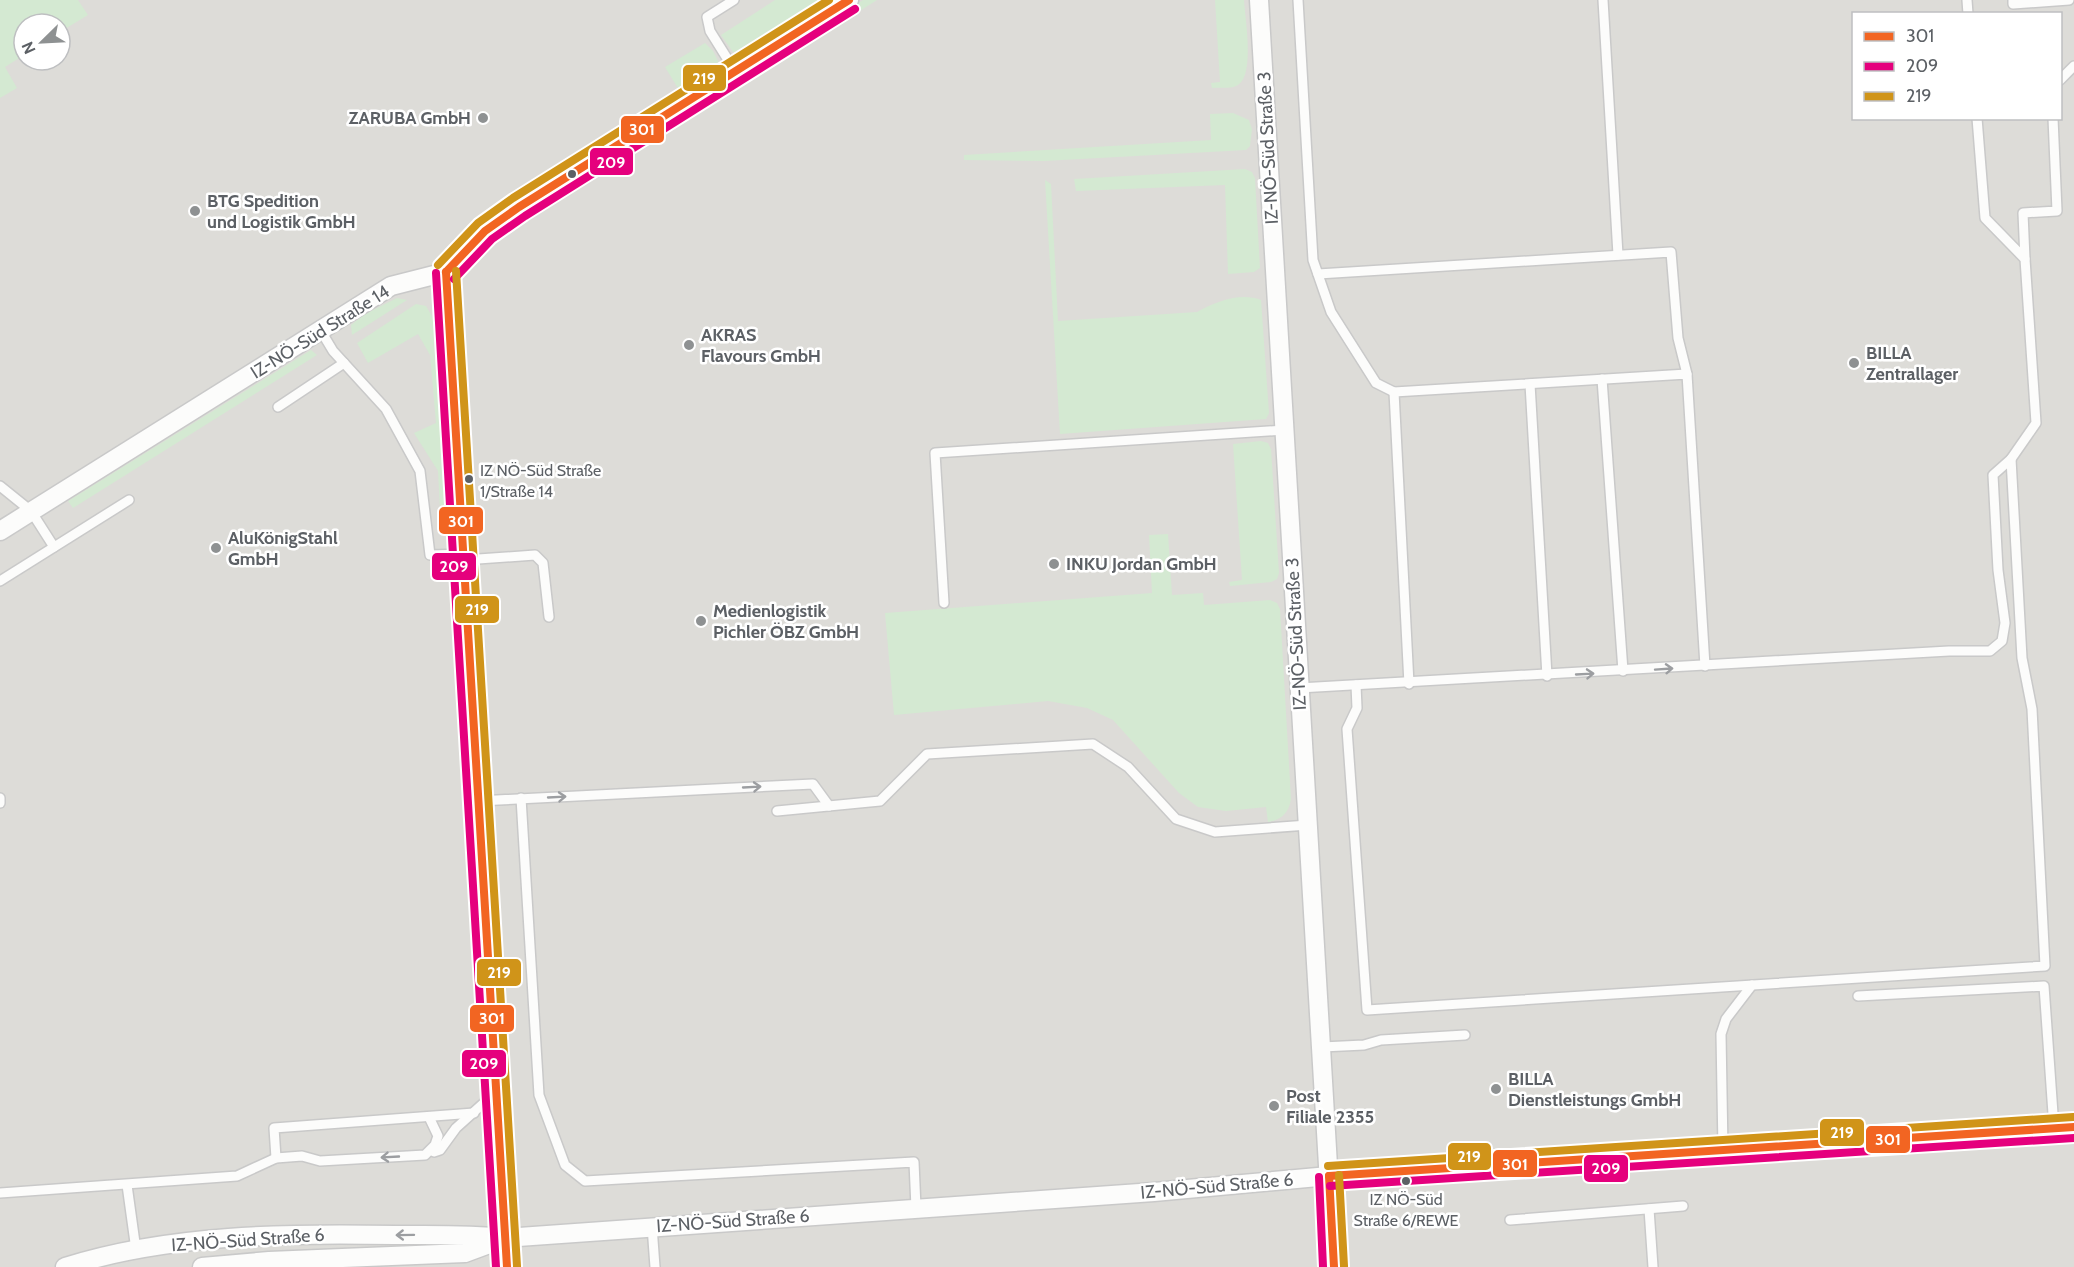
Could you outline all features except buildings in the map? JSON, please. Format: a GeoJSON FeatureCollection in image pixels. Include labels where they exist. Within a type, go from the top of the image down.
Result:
{"type":"FeatureCollection","features":[{"type":"Feature","properties":{"kind":"street"},"geometry":{"type":"LineString","coordinates":[[507,1267],[450,306],[446,272],[485,231],[519,207],[849,0]]}},
{"type":"Feature","properties":{"kind":"street","name":"IZ-NÖ-Süd Straße 3"},"geometry":{"type":"LineString","coordinates":[[1259,0],[1334,1267]]}},
{"type":"Feature","properties":{"kind":"street","name":"IZ-NÖ-Süd Straße 14"},"geometry":{"type":"LineString","coordinates":[[0,531],[391,286],[446,272]]}},
{"type":"Feature","properties":{"kind":"street","name":"IZ-NÖ-Süd Straße 6"},"geometry":{"type":"LineString","coordinates":[[65,1267],[136,1250],[287,1234],[463,1233],[505,1238],[1154,1192],[1329,1176],[2074,1127]]}},
{"type":"Feature","properties":{"kind":"street","name":"IZ-NÖ-Süd Straße 6"},"geometry":{"type":"LineString","coordinates":[[202,1267],[270,1261],[465,1253],[505,1238]]}},
{"type":"Feature","properties":{"kind":"lane"},"geometry":{"type":"LineString","coordinates":[[734,0],[707,17],[710,31],[735,71]]}},
{"type":"Feature","properties":{"kind":"lane"},"geometry":{"type":"LineString","coordinates":[[1298,0],[1313,260],[1331,312],[1376,383],[1394,392],[1687,374]]}},
{"type":"Feature","properties":{"kind":"lane"},"geometry":{"type":"LineString","coordinates":[[1603,0],[1618,255]]}},
{"type":"Feature","properties":{"kind":"lane"},"geometry":{"type":"LineString","coordinates":[[2013,0],[2013,4],[2069,0]]}},
{"type":"Feature","properties":{"kind":"lane"},"geometry":{"type":"LineString","coordinates":[[2062,79],[2074,66]]}},
{"type":"Feature","properties":{"kind":"lane"},"geometry":{"type":"LineString","coordinates":[[1977,120],[1985,218],[2025,260]]}},
{"type":"Feature","properties":{"kind":"lane"},"geometry":{"type":"LineString","coordinates":[[1299,688],[1409,684],[1937,652],[1990,651],[2002,641],[2005,623],[1998,570],[1993,475],[2011,459],[2036,423],[2023,213],[2056,211],[2053,120]]}},
{"type":"Feature","properties":{"kind":"lane"},"geometry":{"type":"LineString","coordinates":[[1318,274],[1671,252],[1678,338],[1687,374],[1705,666]]}},
{"type":"Feature","properties":{"kind":"lane"},"geometry":{"type":"LineString","coordinates":[[321,331],[344,363],[386,409],[420,471],[430,555],[464,557],[535,555],[543,563],[549,617]]}},
{"type":"Feature","properties":{"kind":"lane"},"geometry":{"type":"LineString","coordinates":[[278,407],[344,363]]}},
{"type":"Feature","properties":{"kind":"lane"},"geometry":{"type":"LineString","coordinates":[[1602,379],[1623,671]]}},
{"type":"Feature","properties":{"kind":"lane"},"geometry":{"type":"LineString","coordinates":[[1530,384],[1547,676]]}},
{"type":"Feature","properties":{"kind":"lane"},"geometry":{"type":"LineString","coordinates":[[1394,392],[1409,684]]}},
{"type":"Feature","properties":{"kind":"lane"},"geometry":{"type":"LineString","coordinates":[[944,603],[935,453],[1284,430]]}},
{"type":"Feature","properties":{"kind":"lane"},"geometry":{"type":"LineString","coordinates":[[1356,685],[1356,708],[1347,729],[1367,1010],[2045,966],[2032,709],[2022,658],[2011,459]]}},
{"type":"Feature","properties":{"kind":"lane"},"geometry":{"type":"LineString","coordinates":[[0,486],[31,512],[54,547]]}},
{"type":"Feature","properties":{"kind":"lane"},"geometry":{"type":"LineString","coordinates":[[0,581],[129,500]]}},
{"type":"Feature","properties":{"kind":"lane"},"geometry":{"type":"LineString","coordinates":[[777,811],[880,801],[927,754],[1093,744],[1128,767],[1176,819],[1215,832],[1308,825]]}},
{"type":"Feature","properties":{"kind":"lane"},"geometry":{"type":"LineString","coordinates":[[478,801],[813,784],[829,806]]}},
{"type":"Feature","properties":{"kind":"lane"},"geometry":{"type":"LineString","coordinates":[[0,798],[0,803]]}},
{"type":"Feature","properties":{"kind":"lane"},"geometry":{"type":"LineString","coordinates":[[521,798],[539,1095],[565,1165],[585,1181],[914,1162],[916,1208]]}},
{"type":"Feature","properties":{"kind":"lane"},"geometry":{"type":"LineString","coordinates":[[1723,1149],[1721,1034],[1726,1019],[1752,985]]}},
{"type":"Feature","properties":{"kind":"lane"},"geometry":{"type":"LineString","coordinates":[[1858,996],[2044,986],[2054,1128]]}},
{"type":"Feature","properties":{"kind":"lane"},"geometry":{"type":"LineString","coordinates":[[1322,1047],[1364,1045],[1382,1040],[1465,1035]]}},
{"type":"Feature","properties":{"kind":"lane"},"geometry":{"type":"LineString","coordinates":[[0,1193],[237,1176],[276,1158],[302,1156],[320,1161],[425,1155],[440,1150],[456,1128],[496,1092]]}},
{"type":"Feature","properties":{"kind":"lane"},"geometry":{"type":"LineString","coordinates":[[276,1158],[274,1128],[474,1113]]}},
{"type":"Feature","properties":{"kind":"lane"},"geometry":{"type":"LineString","coordinates":[[425,1155],[435,1145],[438,1136],[429,1117]]}},
{"type":"Feature","properties":{"kind":"lane"},"geometry":{"type":"LineString","coordinates":[[127,1185],[136,1250]]}},
{"type":"Feature","properties":{"kind":"lane"},"geometry":{"type":"LineString","coordinates":[[1510,1220],[1683,1206]]}},
{"type":"Feature","properties":{"kind":"lane"},"geometry":{"type":"LineString","coordinates":[[1649,1209],[1653,1267]]}},
{"type":"Feature","properties":{"kind":"lane"},"geometry":{"type":"LineString","coordinates":[[652,1226],[655,1267]]}},
{"type":"Feature","properties":{"kind":"shaded area"},"geometry":{"type":"Polygon","coordinates":[[[15,0],[2074,0],[2074,1267],[0,1267],[0,12],[15,0]]]}},
{"type":"Feature","properties":{"kind":"green space"},"geometry":{"type":"Polygon","coordinates":[[[0,0],[78,0],[88,15],[72,25],[72,12],[12,12],[12,63],[5,67],[17,88],[0,98],[0,0]]]}},
{"type":"Feature","properties":{"kind":"green space"},"geometry":{"type":"Polygon","coordinates":[[[775,0],[825,0],[742,54],[733,52],[721,35],[775,0]]]}},
{"type":"Feature","properties":{"kind":"green space"},"geometry":{"type":"Polygon","coordinates":[[[863,0],[877,0],[635,154],[638,142],[863,0]]]}},
{"type":"Feature","properties":{"kind":"green space"},"geometry":{"type":"Polygon","coordinates":[[[1215,0],[1244,0],[1248,60],[1242,81],[1233,87],[1212,88],[1211,83],[1220,82],[1215,0]]]}},
{"type":"Feature","properties":{"kind":"green space"},"geometry":{"type":"Polygon","coordinates":[[[705,43],[713,51],[719,63],[710,72],[679,90],[665,67],[705,43]]]}},
{"type":"Feature","properties":{"kind":"green space"},"geometry":{"type":"Polygon","coordinates":[[[1233,113],[1249,120],[1252,129],[1250,146],[1246,150],[1044,161],[964,160],[964,155],[1211,140],[1210,114],[1233,113]]]}},
{"type":"Feature","properties":{"kind":"green space"},"geometry":{"type":"Polygon","coordinates":[[[1245,169],[1252,172],[1255,178],[1260,268],[1254,272],[1228,274],[1225,185],[1076,191],[1074,179],[1245,169]]]}},
{"type":"Feature","properties":{"kind":"green space"},"geometry":{"type":"Polygon","coordinates":[[[1045,180],[1051,184],[1058,321],[1197,312],[1236,298],[1261,300],[1269,413],[1266,419],[1060,434],[1045,180]]]}},
{"type":"Feature","properties":{"kind":"green space"},"geometry":{"type":"Polygon","coordinates":[[[397,298],[407,300],[352,335],[351,325],[365,314],[397,298]]]}},
{"type":"Feature","properties":{"kind":"green space"},"geometry":{"type":"Polygon","coordinates":[[[416,304],[426,306],[436,323],[451,527],[447,531],[441,529],[438,471],[414,433],[436,423],[430,355],[418,334],[368,363],[357,343],[416,304]]]}},
{"type":"Feature","properties":{"kind":"green space"},"geometry":{"type":"Polygon","coordinates":[[[311,350],[317,355],[73,508],[68,501],[311,350]]]}},
{"type":"Feature","properties":{"kind":"green space"},"geometry":{"type":"Polygon","coordinates":[[[1261,441],[1268,443],[1271,449],[1279,573],[1277,579],[1271,582],[1230,586],[1229,582],[1242,580],[1233,444],[1261,441]]]}},
{"type":"Feature","properties":{"kind":"green space"},"geometry":{"type":"Polygon","coordinates":[[[1168,534],[1172,595],[1203,593],[1204,605],[1270,600],[1277,603],[1280,609],[1291,799],[1289,808],[1281,817],[1268,822],[1266,807],[1226,811],[1198,807],[1179,793],[1113,720],[1087,708],[1048,701],[894,715],[885,613],[1152,593],[1149,535],[1168,534]]]}},
{"type":"Feature","properties":{"kind":"transit line","name":"219"},"geometry":{"type":"LineString","coordinates":[[438,265],[478,223],[513,198],[829,0]]}},
{"type":"Feature","properties":{"kind":"transit line","name":"301"},"geometry":{"type":"LineString","coordinates":[[446,272],[485,231],[519,207],[849,0]]}},
{"type":"Feature","properties":{"kind":"transit line","name":"209"},"geometry":{"type":"LineString","coordinates":[[454,279],[492,239],[525,216],[855,9]]}},
{"type":"Feature","properties":{"kind":"transit line","name":"219"},"geometry":{"type":"LineString","coordinates":[[456,271],[517,1266]]}},
{"type":"Feature","properties":{"kind":"transit line","name":"301"},"geometry":{"type":"LineString","coordinates":[[446,272],[507,1267]]}},
{"type":"Feature","properties":{"kind":"transit line","name":"209"},"geometry":{"type":"LineString","coordinates":[[436,273],[496,1267]]}},
{"type":"Feature","properties":{"kind":"transit line","name":"219"},"geometry":{"type":"LineString","coordinates":[[1328,1166],[2073,1117]]}},
{"type":"Feature","properties":{"kind":"transit line","name":"301"},"geometry":{"type":"LineString","coordinates":[[1329,1176],[2074,1127]]}},
{"type":"Feature","properties":{"kind":"transit line","name":"209"},"geometry":{"type":"LineString","coordinates":[[1330,1186],[2074,1138]]}},
{"type":"Feature","properties":{"kind":"transit line","name":"219"},"geometry":{"type":"LineString","coordinates":[[1339,1175],[1344,1266]]}},
{"type":"Feature","properties":{"kind":"transit line","name":"301"},"geometry":{"type":"LineString","coordinates":[[1329,1176],[1334,1267]]}},
{"type":"Feature","properties":{"kind":"transit line","name":"209"},"geometry":{"type":"LineString","coordinates":[[1319,1177],[1323,1267]]}},
{"type":"Feature","properties":{"kind":"place","name":"ZARUBA GmbH"},"geometry":{"type":"Point","coordinates":[483,118]}},
{"type":"Feature","properties":{"kind":"place","name":"BTG Spedition und Logistik GmbH"},"geometry":{"type":"Point","coordinates":[195,211]}},
{"type":"Feature","properties":{"kind":"place","name":"AKRAS Flavours GmbH"},"geometry":{"type":"Point","coordinates":[689,345]}},
{"type":"Feature","properties":{"kind":"place","name":"BILLA Zentrallager"},"geometry":{"type":"Point","coordinates":[1854,363]}},
{"type":"Feature","properties":{"kind":"place","name":"IZ NÖ-Süd Straße 1/Straße 14"},"geometry":{"type":"Point","coordinates":[469,479]}},
{"type":"Feature","properties":{"kind":"place","name":"AluKönigStahl GmbH"},"geometry":{"type":"Point","coordinates":[216,548]}},
{"type":"Feature","properties":{"kind":"place","name":"INKU Jordan GmbH"},"geometry":{"type":"Point","coordinates":[1054,564]}},
{"type":"Feature","properties":{"kind":"place","name":"Medienlogistik Pichler ÖBZ GmbH"},"geometry":{"type":"Point","coordinates":[701,621]}},
{"type":"Feature","properties":{"kind":"place","name":"BILLA Dienstleistungs GmbH"},"geometry":{"type":"Point","coordinates":[1496,1089]}},
{"type":"Feature","properties":{"kind":"place","name":"Post Filiale 2355"},"geometry":{"type":"Point","coordinates":[1274,1106]}},
{"type":"Feature","properties":{"kind":"place","name":"IZ NÖ-Süd Straße 6/REWE"},"geometry":{"type":"Point","coordinates":[1406,1181]}}]}
